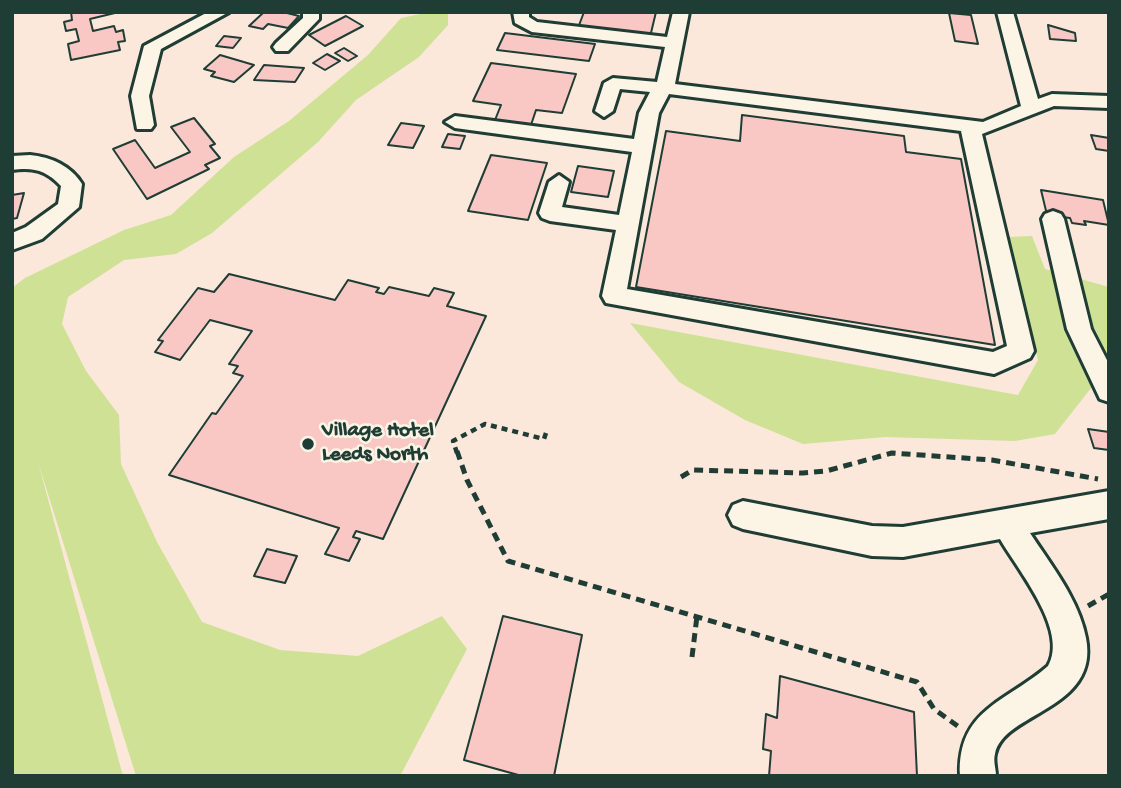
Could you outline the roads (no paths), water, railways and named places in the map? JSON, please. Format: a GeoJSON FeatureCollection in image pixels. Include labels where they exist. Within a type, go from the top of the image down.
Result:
{"type":"FeatureCollection","features":[{"type":"Feature","properties":{"kind":"street"},"geometry":{"type":"LineString","coordinates":[[144,125],[139,96],[153,46],[221,12]]}},
{"type":"Feature","properties":{"kind":"street"},"geometry":{"type":"LineString","coordinates":[[282,47],[311,19],[311,12]]}},
{"type":"Feature","properties":{"kind":"street"},"geometry":{"type":"LineString","coordinates":[[521,12],[521,19],[532,27],[673,43]]}},
{"type":"Feature","properties":{"kind":"street"},"geometry":{"type":"LineString","coordinates":[[681,12],[665,88],[655,97],[649,113],[614,296],[994,363],[1021,351],[970,126]]}},
{"type":"Feature","properties":{"kind":"street"},"geometry":{"type":"LineString","coordinates":[[1004,12],[1032,110]]}},
{"type":"Feature","properties":{"kind":"street"},"geometry":{"type":"LineString","coordinates":[[604,111],[613,83],[985,128],[1052,100],[1109,102]]}},
{"type":"Feature","properties":{"kind":"street"},"geometry":{"type":"LineString","coordinates":[[456,122],[643,147]]}},
{"type":"Feature","properties":{"kind":"street"},"geometry":{"type":"LineString","coordinates":[[12,163],[34,160],[58,168],[72,184],[68,207],[34,233],[12,242]]}},
{"type":"Feature","properties":{"kind":"street"},"geometry":{"type":"LineString","coordinates":[[559,181],[550,213],[628,224]]}},
{"type":"Feature","properties":{"kind":"street"},"geometry":{"type":"LineString","coordinates":[[1053,219],[1079,329],[1109,391]]}},
{"type":"Feature","properties":{"kind":"street"},"geometry":{"type":"LineString","coordinates":[[743,515],[872,541],[903,542],[1109,505]]}},
{"type":"Feature","properties":{"kind":"street"},"geometry":{"type":"LineString","coordinates":[[978,776],[977,753],[991,728],[1061,680],[1070,664],[1071,641],[1064,621],[1008,525]]}},
{"type":"Feature","properties":{"kind":"place","name":"Village Hotel Leeds North"},"geometry":{"type":"Point","coordinates":[308,444]}}]}
